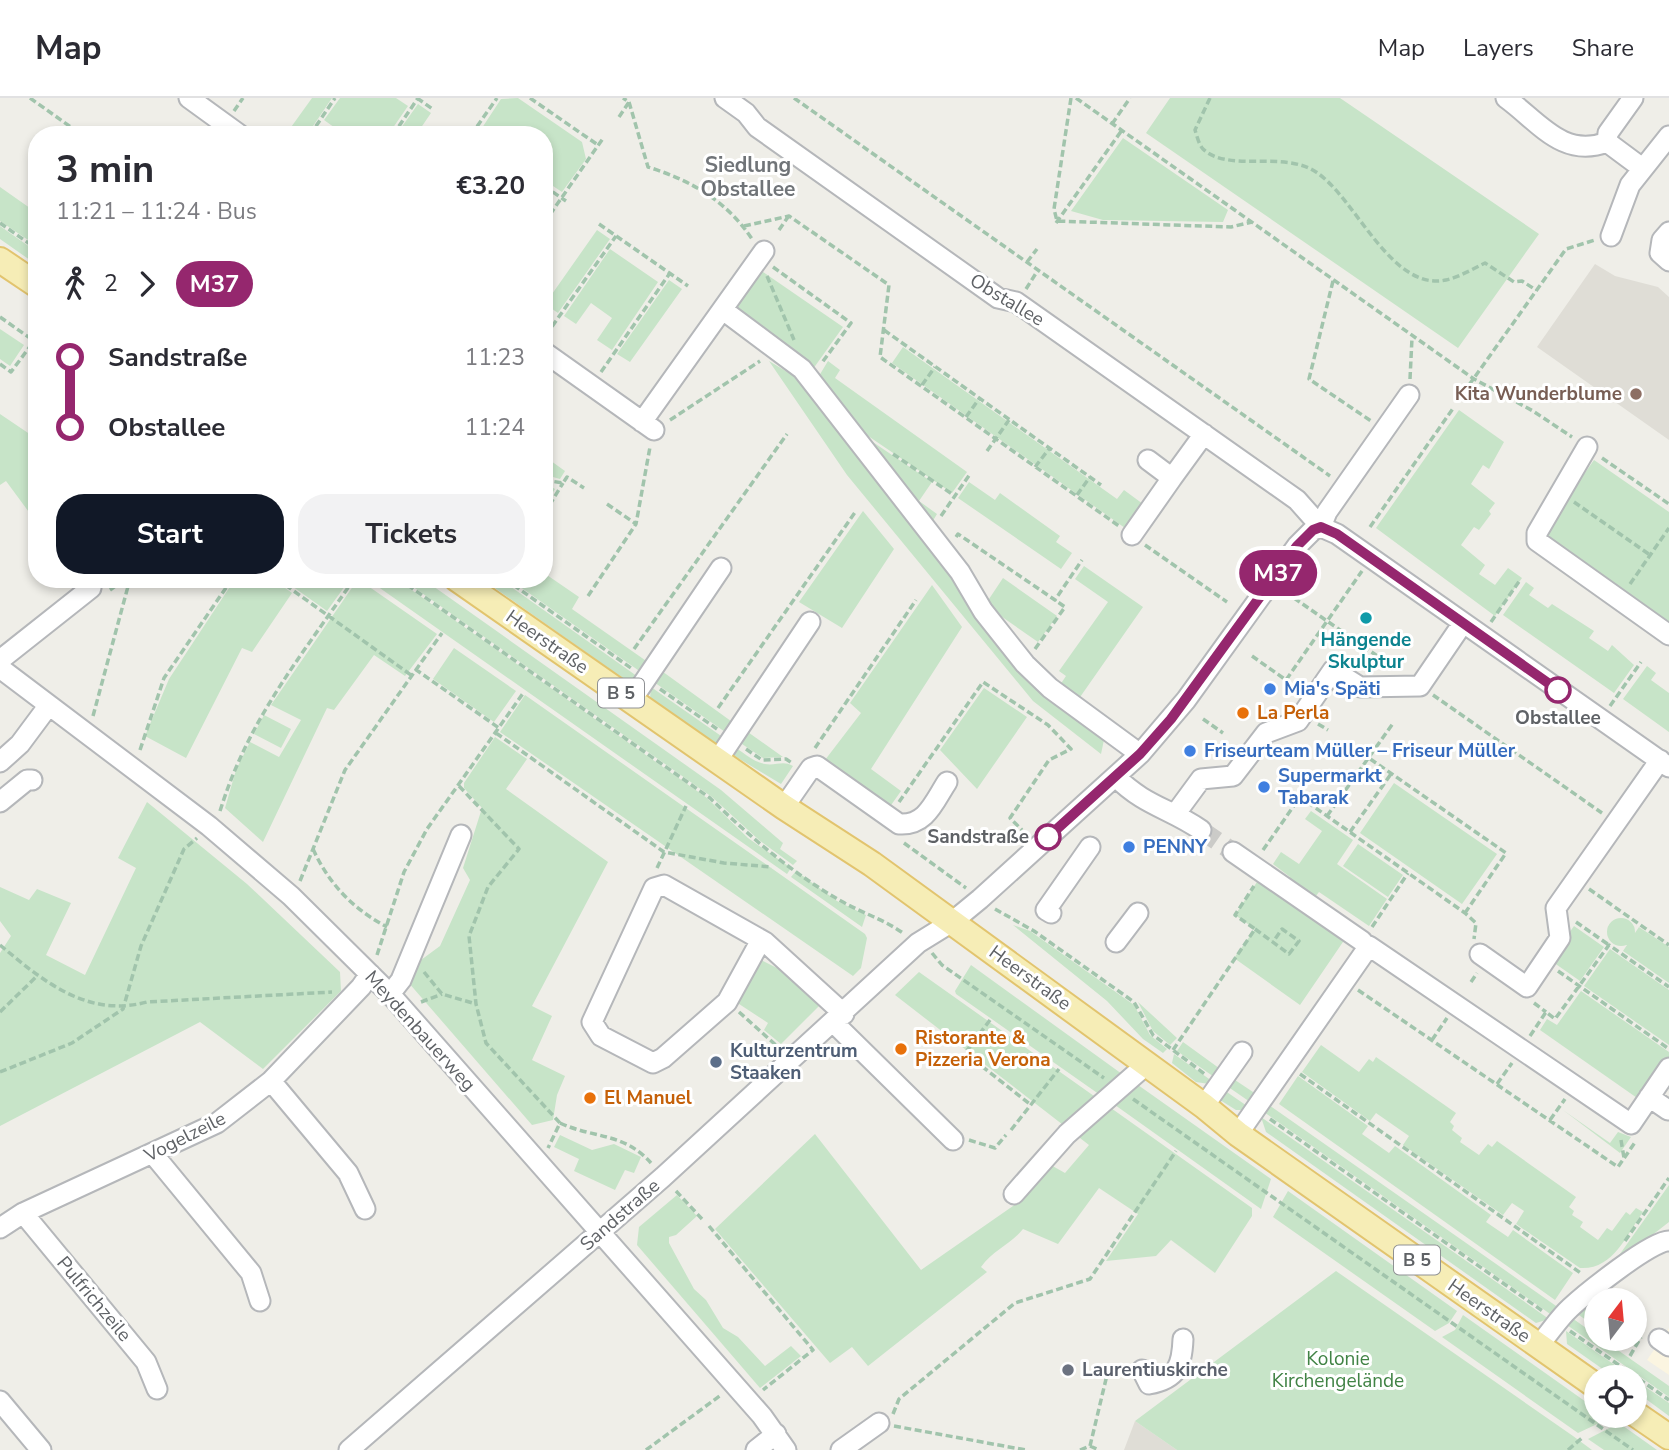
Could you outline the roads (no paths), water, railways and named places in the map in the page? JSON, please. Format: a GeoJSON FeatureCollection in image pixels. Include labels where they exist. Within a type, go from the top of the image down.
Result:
{"type":"FeatureCollection","features":[{"type":"Feature","properties":{"kind":"main road"},"geometry":{"type":"LineString","coordinates":[[0,260],[28,279]]}},
{"type":"Feature","properties":{"kind":"main road","name":"Heerstraße"},"geometry":{"type":"LineString","coordinates":[[470,588],[784,807],[872,863],[1204,1106],[1238,1134],[1584,1378]]}},
{"type":"Feature","properties":{"kind":"main road"},"geometry":{"type":"LineString","coordinates":[[1647,1422],[1669,1437]]}},
{"type":"Feature","properties":{"kind":"street"},"geometry":{"type":"LineString","coordinates":[[189,98],[228,126]]}},
{"type":"Feature","properties":{"kind":"street","name":"Obstallee"},"geometry":{"type":"LineString","coordinates":[[725,98],[746,113],[757,127],[998,298],[1016,302],[1297,500],[1321,527],[1337,534],[1664,763]]}},
{"type":"Feature","properties":{"kind":"street"},"geometry":{"type":"LineString","coordinates":[[1506,98],[1567,145],[1588,149],[1607,142]]}},
{"type":"Feature","properties":{"kind":"street"},"geometry":{"type":"LineString","coordinates":[[1607,142],[1608,133],[1633,98]]}},
{"type":"Feature","properties":{"kind":"street"},"geometry":{"type":"LineString","coordinates":[[1611,236],[1619,208],[1642,168],[1669,136]]}},
{"type":"Feature","properties":{"kind":"street"},"geometry":{"type":"LineString","coordinates":[[1607,142],[1642,168]]}},
{"type":"Feature","properties":{"kind":"street"},"geometry":{"type":"LineString","coordinates":[[1669,232],[1662,240],[1660,254],[1669,261]]}},
{"type":"Feature","properties":{"kind":"street"},"geometry":{"type":"LineString","coordinates":[[553,358],[648,426],[759,250]]}},
{"type":"Feature","properties":{"kind":"street"},"geometry":{"type":"LineString","coordinates":[[723,310],[786,346],[945,552],[983,611],[1025,664],[1050,688],[1140,754]]}},
{"type":"Feature","properties":{"kind":"street"},"geometry":{"type":"LineString","coordinates":[[1321,527],[1327,512],[1409,395]]}},
{"type":"Feature","properties":{"kind":"street"},"geometry":{"type":"LineString","coordinates":[[1132,535],[1204,434]]}},
{"type":"Feature","properties":{"kind":"street"},"geometry":{"type":"LineString","coordinates":[[1587,447],[1537,533],[1537,541],[1669,635]]}},
{"type":"Feature","properties":{"kind":"street"},"geometry":{"type":"LineString","coordinates":[[1148,460],[1172,478]]}},
{"type":"Feature","properties":{"kind":"street","name":"Sandstraße"},"geometry":{"type":"LineString","coordinates":[[349,1450],[599,1233],[839,1018],[918,943],[952,922],[1116,777],[1140,754],[1186,700],[1297,546],[1313,530],[1321,527]]}},
{"type":"Feature","properties":{"kind":"street"},"geometry":{"type":"LineString","coordinates":[[631,701],[721,568]]}},
{"type":"Feature","properties":{"kind":"street"},"geometry":{"type":"LineString","coordinates":[[0,660],[91,588]]}},
{"type":"Feature","properties":{"kind":"street"},"geometry":{"type":"LineString","coordinates":[[717,761],[810,622]]}},
{"type":"Feature","properties":{"kind":"street"},"geometry":{"type":"LineString","coordinates":[[1176,813],[1201,779],[1233,776],[1266,733],[1298,721],[1334,670],[1360,687],[1420,686],[1463,623]]}},
{"type":"Feature","properties":{"kind":"street","name":"Meydenbauerweg"},"geometry":{"type":"LineString","coordinates":[[0,668],[209,826],[291,895],[390,994],[781,1442]]}},
{"type":"Feature","properties":{"kind":"street"},"geometry":{"type":"LineString","coordinates":[[0,762],[20,744],[49,705]]}},
{"type":"Feature","properties":{"kind":"street"},"geometry":{"type":"LineString","coordinates":[[1480,954],[1527,987],[1560,938],[1556,908],[1664,763]]}},
{"type":"Feature","properties":{"kind":"street"},"geometry":{"type":"LineString","coordinates":[[784,807],[811,768],[817,766],[900,824],[913,825],[921,821],[947,782]]}},
{"type":"Feature","properties":{"kind":"street"},"geometry":{"type":"LineString","coordinates":[[1116,777],[1148,804],[1176,813],[1201,830]]}},
{"type":"Feature","properties":{"kind":"street"},"geometry":{"type":"LineString","coordinates":[[0,803],[27,780],[32,780]]}},
{"type":"Feature","properties":{"kind":"street"},"geometry":{"type":"LineString","coordinates":[[390,994],[401,980],[461,835]]}},
{"type":"Feature","properties":{"kind":"street"},"geometry":{"type":"LineString","coordinates":[[1051,913],[1046,911],[1090,847]]}},
{"type":"Feature","properties":{"kind":"street"},"geometry":{"type":"LineString","coordinates":[[1233,852],[1362,941]]}},
{"type":"Feature","properties":{"kind":"street"},"geometry":{"type":"LineString","coordinates":[[761,940],[727,1002],[663,1058],[653,1063],[601,1035],[592,1022],[654,888],[664,886],[761,940],[839,1018],[953,1140]]}},
{"type":"Feature","properties":{"kind":"street"},"geometry":{"type":"LineString","coordinates":[[1116,942],[1138,913]]}},
{"type":"Feature","properties":{"kind":"street"},"geometry":{"type":"LineString","coordinates":[[1238,1134],[1369,946],[1632,1124],[1669,1068]]}},
{"type":"Feature","properties":{"kind":"street","name":"Vogelzeile"},"geometry":{"type":"LineString","coordinates":[[0,1228],[23,1213],[217,1124],[271,1080],[361,987],[370,974]]}},
{"type":"Feature","properties":{"kind":"street"},"geometry":{"type":"LineString","coordinates":[[1204,1106],[1242,1052]]}},
{"type":"Feature","properties":{"kind":"street"},"geometry":{"type":"LineString","coordinates":[[1014,1194],[1065,1137],[1147,1064]]}},
{"type":"Feature","properties":{"kind":"street"},"geometry":{"type":"LineString","coordinates":[[271,1080],[348,1173],[365,1209]]}},
{"type":"Feature","properties":{"kind":"street"},"geometry":{"type":"LineString","coordinates":[[1649,1097],[1668,1110]]}},
{"type":"Feature","properties":{"kind":"street"},"geometry":{"type":"LineString","coordinates":[[153,1154],[251,1272],[260,1301]]}},
{"type":"Feature","properties":{"kind":"street","name":"Pulfrichzeile"},"geometry":{"type":"LineString","coordinates":[[23,1213],[146,1362],[157,1389]]}},
{"type":"Feature","properties":{"kind":"street"},"geometry":{"type":"LineString","coordinates":[[1538,1346],[1563,1317],[1648,1248],[1663,1240],[1669,1241]]}},
{"type":"Feature","properties":{"kind":"street"},"geometry":{"type":"LineString","coordinates":[[1142,1370],[1149,1384],[1166,1381],[1177,1370],[1182,1357],[1183,1339]]}},
{"type":"Feature","properties":{"kind":"street"},"geometry":{"type":"LineString","coordinates":[[0,1401],[41,1450]]}},
{"type":"Feature","properties":{"kind":"street"},"geometry":{"type":"LineString","coordinates":[[841,1450],[880,1423]]}},
{"type":"Feature","properties":{"kind":"street"},"geometry":{"type":"LineString","coordinates":[[756,1450],[781,1442]]}},
{"type":"Feature","properties":{"kind":"tunnel"},"geometry":{"type":"LineString","coordinates":[[1201,830],[1233,852]]}},
{"type":"Feature","properties":{"kind":"place","name":"Kita Wunderblume"},"geometry":{"type":"Point","coordinates":[1636,394]}},
{"type":"Feature","properties":{"kind":"place","name":"Hängende Skulptur"},"geometry":{"type":"Point","coordinates":[1366,618]}},
{"type":"Feature","properties":{"kind":"place","name":"Mia's Späti"},"geometry":{"type":"Point","coordinates":[1270,689]}},
{"type":"Feature","properties":{"kind":"place","name":"Obstallee"},"geometry":{"type":"Point","coordinates":[1558,690]}},
{"type":"Feature","properties":{"kind":"place","name":"La Perla"},"geometry":{"type":"Point","coordinates":[1243,713]}},
{"type":"Feature","properties":{"kind":"place","name":"Friseurteam Müller – Friseur Müller"},"geometry":{"type":"Point","coordinates":[1190,751]}},
{"type":"Feature","properties":{"kind":"place","name":"Supermarkt Tabarak"},"geometry":{"type":"Point","coordinates":[1264,787]}},
{"type":"Feature","properties":{"kind":"place","name":"Sandstraße"},"geometry":{"type":"Point","coordinates":[1048,837]}},
{"type":"Feature","properties":{"kind":"place","name":"PENNY"},"geometry":{"type":"Point","coordinates":[1129,847]}},
{"type":"Feature","properties":{"kind":"place","name":"Ristorante & Pizzeria Verona"},"geometry":{"type":"Point","coordinates":[901,1049]}},
{"type":"Feature","properties":{"kind":"place","name":"Kulturzentrum Staaken"},"geometry":{"type":"Point","coordinates":[716,1062]}},
{"type":"Feature","properties":{"kind":"place","name":"El Manuel"},"geometry":{"type":"Point","coordinates":[590,1098]}},
{"type":"Feature","properties":{"kind":"place","name":"Laurentiuskirche"},"geometry":{"type":"Point","coordinates":[1068,1370]}},
{"type":"Feature","properties":{"kind":"district","name":"Siedlung Obstallee"},"geometry":{"type":"Point","coordinates":[748,177]}},
{"type":"Feature","properties":{"kind":"park label","name":"Kolonie Kirchengelände"},"geometry":{"type":"Point","coordinates":[1338,1370]}}]}
